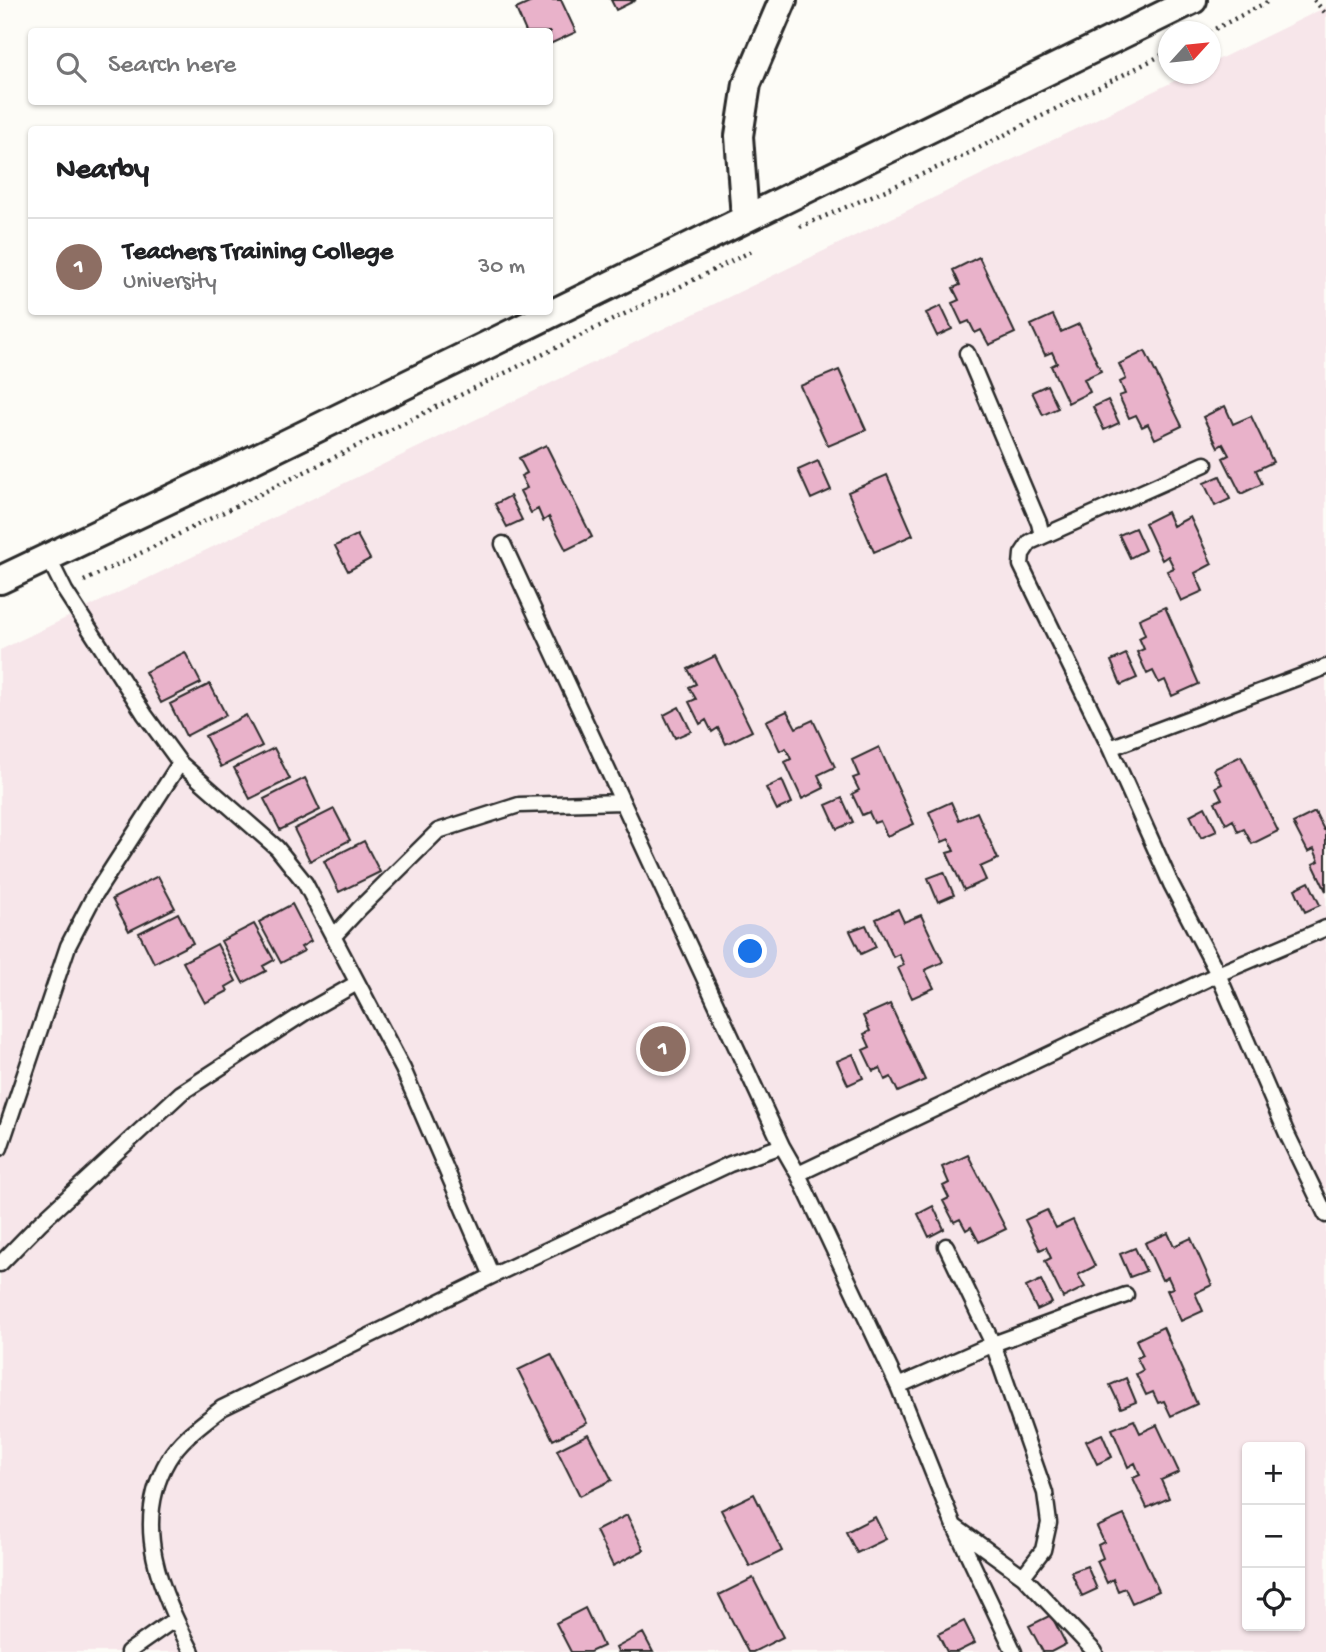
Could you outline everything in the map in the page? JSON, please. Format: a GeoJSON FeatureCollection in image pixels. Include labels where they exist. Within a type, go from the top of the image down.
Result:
{"type":"FeatureCollection","features":[{"type":"Feature","properties":{"kind":"street"},"geometry":{"type":"LineString","coordinates":[[746,218],[738,136],[747,84],[783,0]]}},
{"type":"Feature","properties":{"kind":"street"},"geometry":{"type":"LineString","coordinates":[[553,313],[1193,0]]}},
{"type":"Feature","properties":{"kind":"street"},"geometry":{"type":"LineString","coordinates":[[0,580],[548,315]]}},
{"type":"Feature","properties":{"kind":"lane"},"geometry":{"type":"LineString","coordinates":[[967,353],[1042,536]]}},
{"type":"Feature","properties":{"kind":"lane"},"geometry":{"type":"LineString","coordinates":[[1205,464],[1030,542],[1022,554],[1021,565],[1110,748],[1171,884],[1218,974],[1287,1134],[1326,1215]]}},
{"type":"Feature","properties":{"kind":"lane"},"geometry":{"type":"LineString","coordinates":[[503,544],[782,1146],[798,1174],[898,1386],[954,1526],[1014,1652]]}},
{"type":"Feature","properties":{"kind":"lane"},"geometry":{"type":"LineString","coordinates":[[48,557],[65,591],[145,715],[180,763],[277,848],[305,883],[403,1069],[492,1276]]}},
{"type":"Feature","properties":{"kind":"lane"},"geometry":{"type":"LineString","coordinates":[[1110,748],[1326,667]]}},
{"type":"Feature","properties":{"kind":"lane"},"geometry":{"type":"LineString","coordinates":[[0,1148],[68,946],[94,896],[180,763]]}},
{"type":"Feature","properties":{"kind":"lane"},"geometry":{"type":"LineString","coordinates":[[333,937],[438,831],[519,805],[622,802]]}},
{"type":"Feature","properties":{"kind":"lane"},"geometry":{"type":"LineString","coordinates":[[798,1174],[1218,974],[1326,928]]}},
{"type":"Feature","properties":{"kind":"lane"},"geometry":{"type":"LineString","coordinates":[[0,1264],[40,1223],[181,1093],[306,1012],[357,983]]}},
{"type":"Feature","properties":{"kind":"lane"},"geometry":{"type":"LineString","coordinates":[[192,1652],[175,1619],[154,1562],[150,1518],[153,1494],[169,1458],[191,1432],[222,1408],[492,1276],[730,1164],[782,1146]]}},
{"type":"Feature","properties":{"kind":"lane"},"geometry":{"type":"LineString","coordinates":[[946,1246],[993,1344],[1045,1493],[1049,1523],[1043,1550],[1023,1576]]}},
{"type":"Feature","properties":{"kind":"lane"},"geometry":{"type":"LineString","coordinates":[[898,1386],[993,1344],[1126,1295]]}},
{"type":"Feature","properties":{"kind":"lane"},"geometry":{"type":"LineString","coordinates":[[954,1526],[1023,1576],[1095,1652]]}},
{"type":"Feature","properties":{"kind":"lane"},"geometry":{"type":"LineString","coordinates":[[128,1652],[175,1619]]}},
{"type":"Feature","properties":{"kind":"path"},"geometry":{"type":"LineString","coordinates":[[1221,26],[1270,0]]}},
{"type":"Feature","properties":{"kind":"path"},"geometry":{"type":"LineString","coordinates":[[1314,0],[1326,14]]}},
{"type":"Feature","properties":{"kind":"path"},"geometry":{"type":"LineString","coordinates":[[797,228],[955,160],[1158,57]]}},
{"type":"Feature","properties":{"kind":"path"},"geometry":{"type":"LineString","coordinates":[[65,591],[760,247]]}},
{"type":"Feature","properties":{"kind":"shaded area"},"geometry":{"type":"Polygon","coordinates":[[[1326,7],[1326,1652],[0,1652],[0,650],[1168,84],[1221,84],[1221,58],[1326,7]]]}},
{"type":"Feature","properties":{"kind":"building"},"geometry":{"type":"Polygon","coordinates":[[[536,0],[561,0],[576,32],[553,43],[553,28],[524,28],[516,9],[536,0]]]}},
{"type":"Feature","properties":{"kind":"building"},"geometry":{"type":"Polygon","coordinates":[[[611,0],[636,0],[616,10],[611,0]]]}},
{"type":"Feature","properties":{"kind":"building"},"geometry":{"type":"Polygon","coordinates":[[[979,257],[1015,333],[989,345],[981,330],[975,333],[969,321],[962,324],[952,303],[959,300],[953,288],[960,285],[953,270],[979,257]]]}},
{"type":"Feature","properties":{"kind":"building"},"geometry":{"type":"Polygon","coordinates":[[[941,306],[952,329],[937,336],[926,313],[941,306]]]}},
{"type":"Feature","properties":{"kind":"building"},"geometry":{"type":"Polygon","coordinates":[[[1053,315],[1061,332],[1079,324],[1101,371],[1084,379],[1090,392],[1068,403],[1051,366],[1057,363],[1052,352],[1045,355],[1031,325],[1053,315]]]}},
{"type":"Feature","properties":{"kind":"building"},"geometry":{"type":"Polygon","coordinates":[[[1145,351],[1182,426],[1155,439],[1148,424],[1142,427],[1136,415],[1129,418],[1119,396],[1125,394],[1120,382],[1126,379],[1119,364],[1145,351]]]}},
{"type":"Feature","properties":{"kind":"building"},"geometry":{"type":"Polygon","coordinates":[[[839,370],[866,430],[828,446],[800,386],[839,370]]]}},
{"type":"Feature","properties":{"kind":"building"},"geometry":{"type":"Polygon","coordinates":[[[1047,385],[1058,408],[1043,415],[1032,392],[1047,385]]]}},
{"type":"Feature","properties":{"kind":"building"},"geometry":{"type":"Polygon","coordinates":[[[1108,400],[1119,423],[1104,430],[1093,407],[1108,400]]]}},
{"type":"Feature","properties":{"kind":"building"},"geometry":{"type":"Polygon","coordinates":[[[1225,406],[1233,424],[1251,416],[1273,462],[1256,470],[1262,484],[1241,494],[1223,458],[1229,455],[1223,444],[1218,447],[1203,417],[1225,406]]]}},
{"type":"Feature","properties":{"kind":"building"},"geometry":{"type":"Polygon","coordinates":[[[546,445],[592,537],[566,550],[549,517],[543,521],[538,509],[531,513],[520,491],[527,488],[521,476],[527,473],[519,458],[546,445]]]}},
{"type":"Feature","properties":{"kind":"building"},"geometry":{"type":"Polygon","coordinates":[[[818,461],[831,490],[811,499],[798,470],[818,461]]]}},
{"type":"Feature","properties":{"kind":"building"},"geometry":{"type":"Polygon","coordinates":[[[887,475],[913,535],[874,552],[848,492],[887,475]]]}},
{"type":"Feature","properties":{"kind":"building"},"geometry":{"type":"Polygon","coordinates":[[[1220,476],[1230,499],[1215,506],[1204,483],[1220,476]]]}},
{"type":"Feature","properties":{"kind":"building"},"geometry":{"type":"Polygon","coordinates":[[[510,496],[522,520],[507,527],[495,504],[510,496]]]}},
{"type":"Feature","properties":{"kind":"building"},"geometry":{"type":"Polygon","coordinates":[[[1167,512],[1173,526],[1190,517],[1212,564],[1195,573],[1203,591],[1181,601],[1167,571],[1174,568],[1168,556],[1162,560],[1145,523],[1167,512]]]}},
{"type":"Feature","properties":{"kind":"building"},"geometry":{"type":"Polygon","coordinates":[[[1135,528],[1145,550],[1130,558],[1119,535],[1135,528]]]}},
{"type":"Feature","properties":{"kind":"building"},"geometry":{"type":"Polygon","coordinates":[[[357,535],[370,559],[348,571],[335,546],[357,535]]]}},
{"type":"Feature","properties":{"kind":"building"},"geometry":{"type":"Polygon","coordinates":[[[1165,607],[1199,684],[1172,696],[1165,680],[1159,683],[1153,671],[1147,674],[1137,652],[1144,649],[1139,638],[1145,635],[1139,619],[1165,607]]]}},
{"type":"Feature","properties":{"kind":"building"},"geometry":{"type":"Polygon","coordinates":[[[185,652],[201,683],[161,703],[145,672],[185,652]]]}},
{"type":"Feature","properties":{"kind":"building"},"geometry":{"type":"Polygon","coordinates":[[[1126,654],[1137,678],[1121,685],[1111,661],[1126,654]]]}},
{"type":"Feature","properties":{"kind":"building"},"geometry":{"type":"Polygon","coordinates":[[[715,656],[752,731],[726,744],[718,728],[712,732],[706,720],[700,724],[689,702],[696,699],[689,687],[696,684],[688,669],[715,656]]]}},
{"type":"Feature","properties":{"kind":"building"},"geometry":{"type":"Polygon","coordinates":[[[210,684],[226,715],[186,736],[170,704],[210,684]]]}},
{"type":"Feature","properties":{"kind":"building"},"geometry":{"type":"Polygon","coordinates":[[[679,707],[691,731],[675,738],[664,715],[679,707]]]}},
{"type":"Feature","properties":{"kind":"building"},"geometry":{"type":"Polygon","coordinates":[[[787,711],[796,728],[813,720],[835,767],[818,775],[824,788],[802,799],[785,762],[791,759],[786,748],[780,751],[766,721],[787,711]]]}},
{"type":"Feature","properties":{"kind":"building"},"geometry":{"type":"Polygon","coordinates":[[[246,715],[262,746],[221,767],[205,736],[246,715]]]}},
{"type":"Feature","properties":{"kind":"building"},"geometry":{"type":"Polygon","coordinates":[[[879,747],[914,824],[887,836],[880,821],[874,823],[869,812],[862,815],[852,794],[859,790],[853,778],[859,776],[852,760],[879,747]]]}},
{"type":"Feature","properties":{"kind":"building"},"geometry":{"type":"Polygon","coordinates":[[[274,748],[290,779],[250,799],[234,768],[274,748]]]}},
{"type":"Feature","properties":{"kind":"building"},"geometry":{"type":"Polygon","coordinates":[[[1241,756],[1278,831],[1252,844],[1244,829],[1238,832],[1233,820],[1226,824],[1215,802],[1222,799],[1216,787],[1222,784],[1214,769],[1241,756]]]}},
{"type":"Feature","properties":{"kind":"building"},"geometry":{"type":"Polygon","coordinates":[[[305,778],[320,810],[280,830],[264,799],[305,778]]]}},
{"type":"Feature","properties":{"kind":"building"},"geometry":{"type":"Polygon","coordinates":[[[782,780],[792,803],[777,810],[766,788],[782,780]]]}},
{"type":"Feature","properties":{"kind":"building"},"geometry":{"type":"Polygon","coordinates":[[[842,798],[853,822],[837,829],[826,805],[842,798]]]}},
{"type":"Feature","properties":{"kind":"building"},"geometry":{"type":"Polygon","coordinates":[[[951,802],[959,820],[977,812],[998,859],[980,867],[986,880],[964,890],[947,853],[954,851],[949,839],[942,842],[929,812],[951,802]]]}},
{"type":"Feature","properties":{"kind":"building"},"geometry":{"type":"Polygon","coordinates":[[[1205,807],[1217,831],[1201,838],[1190,815],[1205,807]]]}},
{"type":"Feature","properties":{"kind":"building"},"geometry":{"type":"Polygon","coordinates":[[[334,809],[350,840],[310,861],[294,829],[334,809]]]}},
{"type":"Feature","properties":{"kind":"building"},"geometry":{"type":"Polygon","coordinates":[[[1315,812],[1324,830],[1326,829],[1326,891],[1313,864],[1319,861],[1314,849],[1308,852],[1293,823],[1315,812]]]}},
{"type":"Feature","properties":{"kind":"building"},"geometry":{"type":"Polygon","coordinates":[[[364,841],[380,872],[339,892],[324,861],[364,841]]]}},
{"type":"Feature","properties":{"kind":"building"},"geometry":{"type":"Polygon","coordinates":[[[944,872],[954,895],[938,902],[928,878],[944,872]]]}},
{"type":"Feature","properties":{"kind":"building"},"geometry":{"type":"Polygon","coordinates":[[[158,876],[175,908],[129,931],[112,899],[158,876]]]}},
{"type":"Feature","properties":{"kind":"building"},"geometry":{"type":"Polygon","coordinates":[[[1309,882],[1320,905],[1305,912],[1295,889],[1309,882]]]}},
{"type":"Feature","properties":{"kind":"building"},"geometry":{"type":"Polygon","coordinates":[[[292,904],[311,941],[301,947],[304,951],[281,963],[259,922],[292,904]]]}},
{"type":"Feature","properties":{"kind":"building"},"geometry":{"type":"Polygon","coordinates":[[[898,909],[904,922],[921,915],[943,962],[925,970],[934,988],[912,998],[898,968],[904,965],[899,954],[893,957],[876,919],[898,909]]]}},
{"type":"Feature","properties":{"kind":"building"},"geometry":{"type":"Polygon","coordinates":[[[178,913],[193,943],[154,963],[139,933],[178,913]]]}},
{"type":"Feature","properties":{"kind":"building"},"geometry":{"type":"Polygon","coordinates":[[[254,924],[274,960],[263,966],[266,971],[243,983],[221,941],[254,924]]]}},
{"type":"Feature","properties":{"kind":"building"},"geometry":{"type":"Polygon","coordinates":[[[866,925],[876,947],[861,954],[850,931],[866,925]]]}},
{"type":"Feature","properties":{"kind":"building"},"geometry":{"type":"Polygon","coordinates":[[[217,944],[236,981],[226,987],[228,991],[205,1003],[183,962],[217,944]]]}},
{"type":"Feature","properties":{"kind":"building"},"geometry":{"type":"Polygon","coordinates":[[[890,1004],[925,1080],[898,1092],[891,1077],[885,1080],[880,1068],[873,1071],[863,1050],[870,1047],[864,1034],[870,1031],[863,1016],[890,1004]]]}},
{"type":"Feature","properties":{"kind":"building"},"geometry":{"type":"Polygon","coordinates":[[[853,1054],[863,1078],[848,1085],[837,1061],[853,1054]]]}},
{"type":"Feature","properties":{"kind":"building"},"geometry":{"type":"Polygon","coordinates":[[[968,1155],[1006,1229],[979,1242],[971,1227],[966,1230],[960,1219],[954,1222],[943,1201],[949,1198],[943,1186],[949,1183],[942,1167],[968,1155]]]}},
{"type":"Feature","properties":{"kind":"building"},"geometry":{"type":"Polygon","coordinates":[[[933,1206],[944,1229],[929,1237],[918,1214],[933,1206]]]}},
{"type":"Feature","properties":{"kind":"building"},"geometry":{"type":"Polygon","coordinates":[[[1047,1210],[1056,1228],[1073,1220],[1095,1266],[1078,1275],[1085,1287],[1063,1298],[1045,1261],[1051,1258],[1046,1247],[1040,1250],[1025,1220],[1047,1210]]]}},
{"type":"Feature","properties":{"kind":"building"},"geometry":{"type":"Polygon","coordinates":[[[1168,1233],[1174,1246],[1191,1238],[1212,1285],[1195,1293],[1203,1311],[1181,1321],[1167,1290],[1173,1288],[1168,1277],[1162,1280],[1145,1243],[1168,1233]]]}},
{"type":"Feature","properties":{"kind":"building"},"geometry":{"type":"Polygon","coordinates":[[[1135,1248],[1146,1271],[1130,1277],[1120,1254],[1135,1248]]]}},
{"type":"Feature","properties":{"kind":"building"},"geometry":{"type":"Polygon","coordinates":[[[1041,1280],[1052,1303],[1037,1310],[1026,1287],[1041,1280]]]}},
{"type":"Feature","properties":{"kind":"building"},"geometry":{"type":"Polygon","coordinates":[[[1163,1327],[1197,1404],[1171,1416],[1164,1401],[1158,1403],[1153,1392],[1146,1395],[1136,1374],[1143,1370],[1137,1358],[1143,1355],[1136,1340],[1163,1327]]]}},
{"type":"Feature","properties":{"kind":"building"},"geometry":{"type":"Polygon","coordinates":[[[551,1354],[587,1423],[553,1440],[518,1370],[551,1354]]]}},
{"type":"Feature","properties":{"kind":"building"},"geometry":{"type":"Polygon","coordinates":[[[1126,1378],[1136,1402],[1121,1408],[1110,1385],[1126,1378]]]}},
{"type":"Feature","properties":{"kind":"building"},"geometry":{"type":"Polygon","coordinates":[[[1134,1420],[1140,1433],[1157,1425],[1179,1472],[1161,1480],[1169,1498],[1147,1508],[1133,1478],[1140,1475],[1135,1463],[1128,1467],[1112,1429],[1134,1420]]]}},
{"type":"Feature","properties":{"kind":"building"},"geometry":{"type":"Polygon","coordinates":[[[588,1434],[612,1480],[580,1496],[557,1450],[588,1434]]]}},
{"type":"Feature","properties":{"kind":"building"},"geometry":{"type":"Polygon","coordinates":[[[1102,1434],[1112,1457],[1097,1464],[1086,1441],[1102,1434]]]}},
{"type":"Feature","properties":{"kind":"building"},"geometry":{"type":"Polygon","coordinates":[[[754,1494],[782,1551],[750,1567],[721,1510],[754,1494]]]}},
{"type":"Feature","properties":{"kind":"building"},"geometry":{"type":"Polygon","coordinates":[[[627,1515],[644,1550],[613,1566],[596,1531],[627,1515]]]}},
{"type":"Feature","properties":{"kind":"building"},"geometry":{"type":"Polygon","coordinates":[[[1124,1515],[1159,1591],[1132,1603],[1125,1588],[1118,1591],[1113,1579],[1107,1583],[1097,1561],[1103,1558],[1098,1545],[1104,1542],[1097,1527],[1124,1515]]]}},
{"type":"Feature","properties":{"kind":"building"},"geometry":{"type":"Polygon","coordinates":[[[875,1517],[886,1539],[857,1553],[846,1532],[875,1517]]]}},
{"type":"Feature","properties":{"kind":"building"},"geometry":{"type":"Polygon","coordinates":[[[1087,1566],[1097,1589],[1082,1596],[1071,1572],[1087,1566]]]}},
{"type":"Feature","properties":{"kind":"building"},"geometry":{"type":"Polygon","coordinates":[[[753,1578],[783,1637],[748,1652],[719,1595],[753,1578]]]}},
{"type":"Feature","properties":{"kind":"building"},"geometry":{"type":"Polygon","coordinates":[[[585,1608],[603,1646],[590,1652],[571,1652],[556,1623],[585,1608]]]}},
{"type":"Feature","properties":{"kind":"building"},"geometry":{"type":"Polygon","coordinates":[[[1051,1615],[1066,1644],[1051,1652],[1043,1652],[1029,1626],[1051,1615]]]}},
{"type":"Feature","properties":{"kind":"building"},"geometry":{"type":"Polygon","coordinates":[[[964,1621],[975,1643],[957,1652],[947,1652],[938,1634],[964,1621]]]}},
{"type":"Feature","properties":{"kind":"building"},"geometry":{"type":"Polygon","coordinates":[[[643,1633],[653,1652],[618,1652],[616,1648],[643,1633]]]}},
{"type":"Feature","properties":{"kind":"place","name":"Teachers Training College"},"geometry":{"type":"Point","coordinates":[663,1049]}}]}
